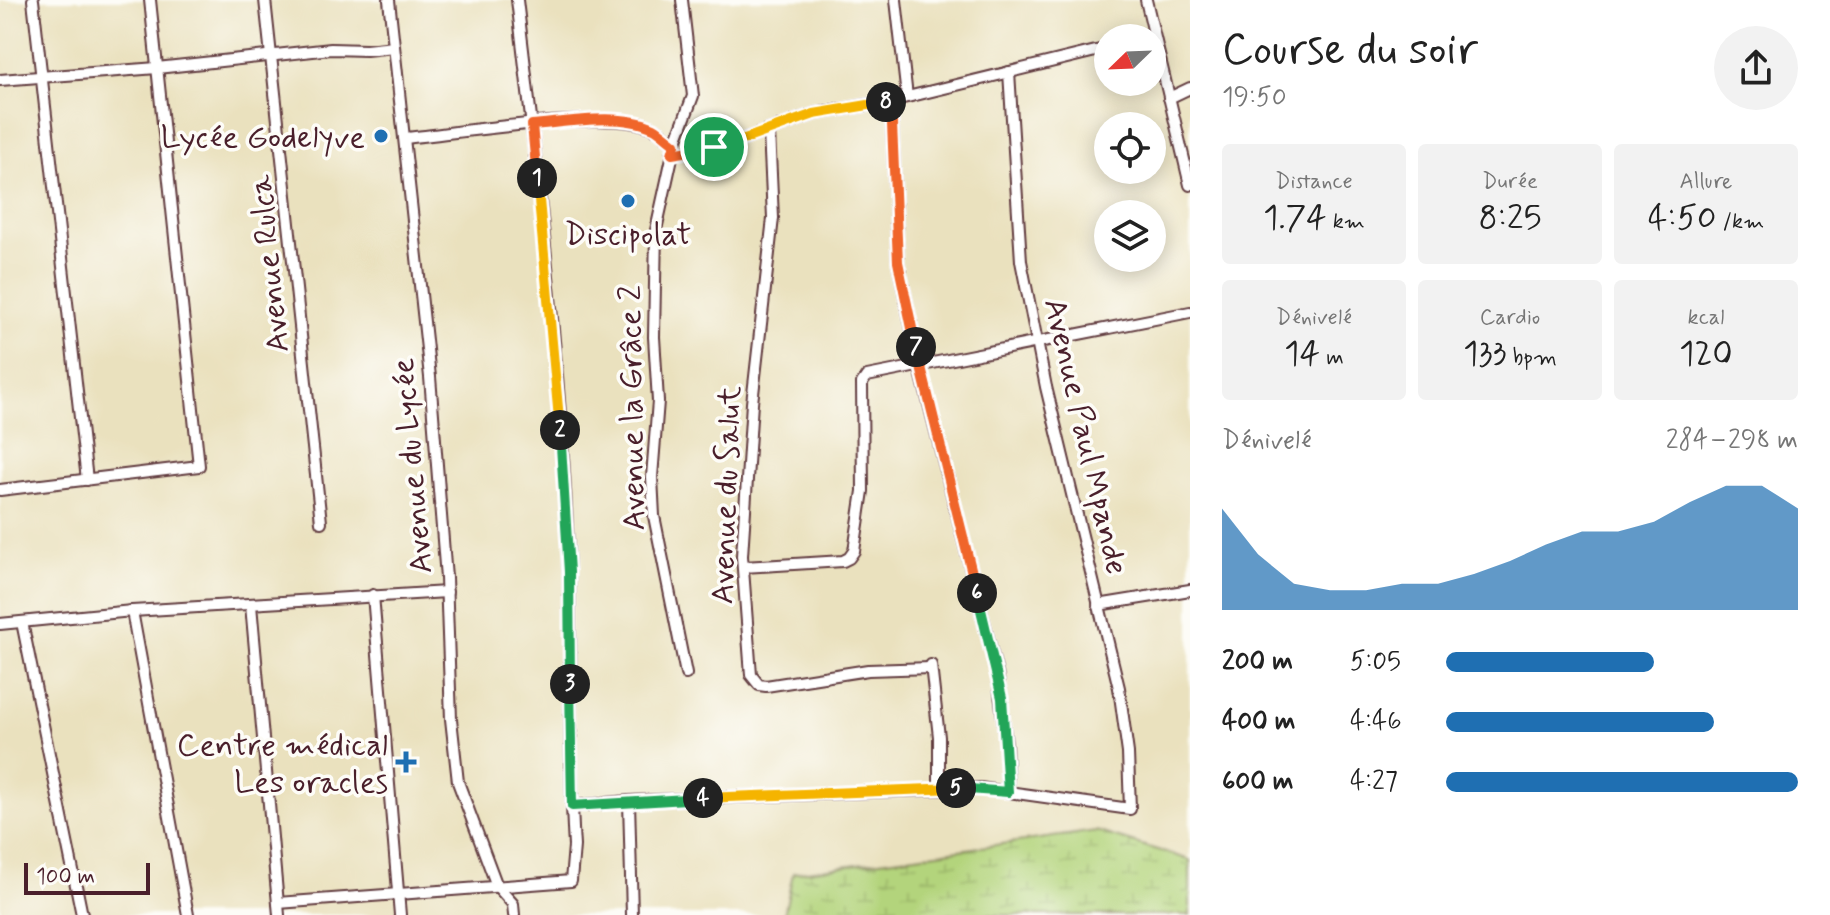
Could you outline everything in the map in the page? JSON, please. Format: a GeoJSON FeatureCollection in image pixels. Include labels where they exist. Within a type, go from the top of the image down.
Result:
{"type":"FeatureCollection","features":[{"type":"Feature","properties":{"kind":"street"},"geometry":{"type":"LineString","coordinates":[[33,0],[87,480]]}},
{"type":"Feature","properties":{"kind":"street"},"geometry":{"type":"LineString","coordinates":[[0,490],[199,466],[150,0]]}},
{"type":"Feature","properties":{"kind":"street","name":"Avenue Rulca"},"geometry":{"type":"LineString","coordinates":[[265,0],[321,522]]}},
{"type":"Feature","properties":{"kind":"street","name":"Avenue du Lycée"},"geometry":{"type":"LineString","coordinates":[[389,0],[430,377],[447,592],[451,719],[458,782],[497,886],[513,904],[514,915]]}},
{"type":"Feature","properties":{"kind":"street"},"geometry":{"type":"LineString","coordinates":[[251,605],[278,909],[398,894],[571,881],[574,846],[567,541],[558,402],[517,0]]}},
{"type":"Feature","properties":{"kind":"street","name":"Avenue la Grâce 2"},"geometry":{"type":"LineString","coordinates":[[682,0],[693,96],[674,149],[656,230],[654,337],[658,401],[652,477],[654,516],[686,674]]}},
{"type":"Feature","properties":{"kind":"street"},"geometry":{"type":"LineString","coordinates":[[896,0],[907,97]]}},
{"type":"Feature","properties":{"kind":"street"},"geometry":{"type":"LineString","coordinates":[[1146,0],[1150,24]]}},
{"type":"Feature","properties":{"kind":"street"},"geometry":{"type":"LineString","coordinates":[[0,80],[157,68],[331,49],[394,47]]}},
{"type":"Feature","properties":{"kind":"street"},"geometry":{"type":"LineString","coordinates":[[405,138],[592,119],[628,121],[654,128],[674,149],[714,147],[814,114],[891,101],[1094,51]]}},
{"type":"Feature","properties":{"kind":"street","name":"Avenue Paul Mpande"},"geometry":{"type":"LineString","coordinates":[[1008,792],[1130,809],[1124,720],[1046,387],[1021,261],[1009,72]]}},
{"type":"Feature","properties":{"kind":"street"},"geometry":{"type":"LineString","coordinates":[[1166,87],[1190,185]]}},
{"type":"Feature","properties":{"kind":"street"},"geometry":{"type":"LineString","coordinates":[[1169,98],[1190,88]]}},
{"type":"Feature","properties":{"kind":"street"},"geometry":{"type":"LineString","coordinates":[[572,806],[939,788],[1008,792],[998,677],[919,364],[898,262],[891,101]]}},
{"type":"Feature","properties":{"kind":"street","name":"Avenue du Salut"},"geometry":{"type":"LineString","coordinates":[[769,131],[773,218],[752,403],[743,567],[751,675],[759,685],[868,670],[931,666],[939,737],[939,788]]}},
{"type":"Feature","properties":{"kind":"street"},"geometry":{"type":"LineString","coordinates":[[743,567],[843,561],[849,558],[857,542],[863,491],[863,379],[919,364],[1190,312]]}},
{"type":"Feature","properties":{"kind":"street"},"geometry":{"type":"LineString","coordinates":[[1098,605],[1190,590]]}},
{"type":"Feature","properties":{"kind":"street"},"geometry":{"type":"LineString","coordinates":[[0,624],[132,611],[447,592]]}},
{"type":"Feature","properties":{"kind":"street"},"geometry":{"type":"LineString","coordinates":[[373,595],[400,915]]}},
{"type":"Feature","properties":{"kind":"street"},"geometry":{"type":"LineString","coordinates":[[132,611],[188,915]]}},
{"type":"Feature","properties":{"kind":"street"},"geometry":{"type":"LineString","coordinates":[[22,622],[82,915]]}},
{"type":"Feature","properties":{"kind":"street"},"geometry":{"type":"LineString","coordinates":[[629,801],[632,915]]}},
{"type":"Feature","properties":{"kind":"green space"},"geometry":{"type":"Polygon","coordinates":[[[1096,831],[1190,860],[1190,915],[784,915],[793,873],[1096,831]]]}},
{"type":"Feature","properties":{"kind":"place","name":"Lycée Godelyve"},"geometry":{"type":"Point","coordinates":[381,136]}},
{"type":"Feature","properties":{"kind":"place","name":"Discipolat"},"geometry":{"type":"Point","coordinates":[628,201]}},
{"type":"Feature","properties":{"kind":"place","name":"Centre médical Les oracles"},"geometry":{"type":"Point","coordinates":[406,762]}},
{"type":"Feature","properties":{"kind":"route"},"geometry":{"type":"LineString","coordinates":[[891,101],[898,262],[919,364],[998,677],[1008,792],[939,788],[572,806],[569,572],[559,417],[532,125],[592,119],[628,121],[654,128],[675,144],[672,154],[714,147],[814,114],[891,101]]}}]}
